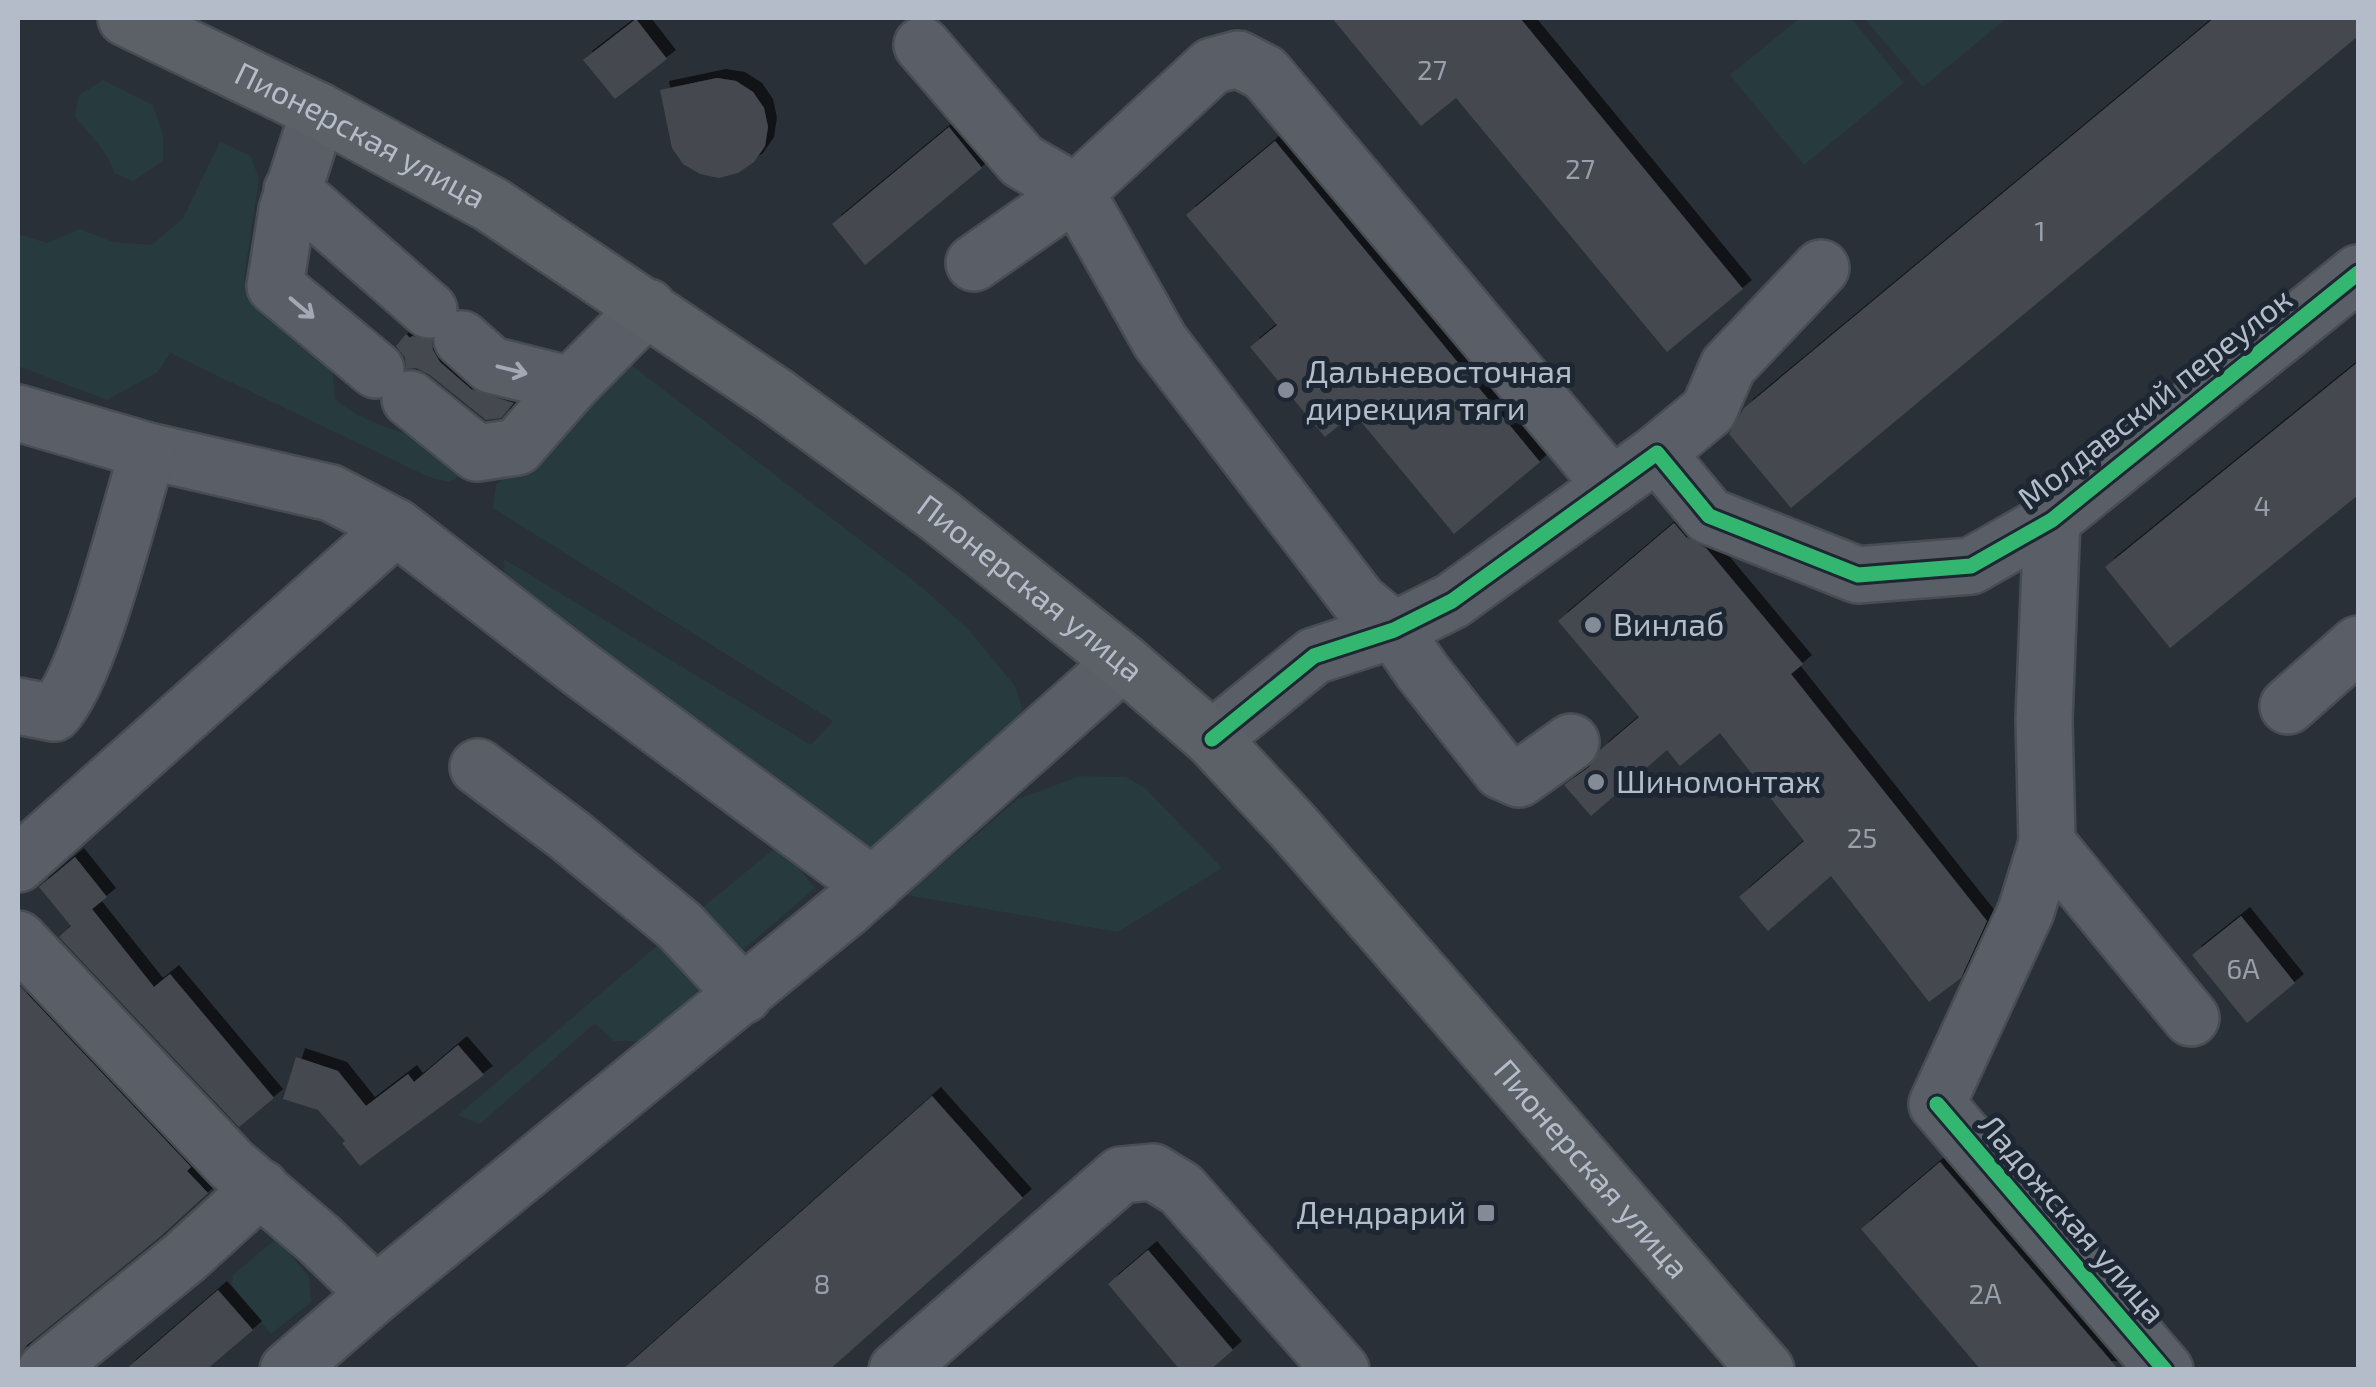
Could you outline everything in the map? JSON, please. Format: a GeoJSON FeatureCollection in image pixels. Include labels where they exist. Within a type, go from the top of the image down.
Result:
{"type":"FeatureCollection","features":[{"type":"Feature","properties":{"kind":"main road","name":"Пионерская улица"},"geometry":{"type":"LineString","coordinates":[[126,18],[319,110],[492,205],[775,394],[940,516],[1123,662],[1212,739],[1305,840],[1766,1370]]}},
{"type":"Feature","properties":{"kind":"street"},"geometry":{"type":"LineString","coordinates":[[922,45],[1022,161],[1076,192],[1160,341],[1359,602],[1394,630],[1428,680],[1508,776],[1519,779],[1572,742]]}},
{"type":"Feature","properties":{"kind":"street"},"geometry":{"type":"LineString","coordinates":[[974,262],[1076,192],[1212,66],[1238,59],[1264,73],[1612,486]]}},
{"type":"Feature","properties":{"kind":"street"},"geometry":{"type":"LineString","coordinates":[[319,110],[292,190],[275,286],[476,454],[517,447],[648,307]]}},
{"type":"Feature","properties":{"kind":"street"},"geometry":{"type":"LineString","coordinates":[[292,190],[491,365],[571,385]]}},
{"type":"Feature","properties":{"kind":"street"},"geometry":{"type":"LineString","coordinates":[[1212,739],[1314,656],[1394,630],[1452,602],[1657,453],[1709,410],[1728,366],[1821,268]]}},
{"type":"Feature","properties":{"kind":"street","name":"Молдавский переулок"},"geometry":{"type":"LineString","coordinates":[[1657,453],[1709,516],[1858,575],[1971,566],[2052,520],[2358,273]]}},
{"type":"Feature","properties":{"kind":"street"},"geometry":{"type":"LineString","coordinates":[[18,413],[148,451],[330,493],[396,527],[873,886]]}},
{"type":"Feature","properties":{"kind":"street"},"geometry":{"type":"LineString","coordinates":[[18,706],[54,713],[66,700],[94,627],[148,451]]}},
{"type":"Feature","properties":{"kind":"street"},"geometry":{"type":"LineString","coordinates":[[2052,520],[2044,719],[2047,843],[2190,1018]]}},
{"type":"Feature","properties":{"kind":"street"},"geometry":{"type":"LineString","coordinates":[[18,864],[396,527]]}},
{"type":"Feature","properties":{"kind":"street"},"geometry":{"type":"LineString","coordinates":[[2288,706],[2358,644]]}},
{"type":"Feature","properties":{"kind":"street"},"geometry":{"type":"LineString","coordinates":[[288,1370],[873,886],[1123,662]]}},
{"type":"Feature","properties":{"kind":"street"},"geometry":{"type":"LineString","coordinates":[[478,767],[568,834],[680,926],[744,994]]}},
{"type":"Feature","properties":{"kind":"street","name":"Ладожская улица"},"geometry":{"type":"LineString","coordinates":[[2047,843],[2026,911],[1937,1104],[2164,1370]]}},
{"type":"Feature","properties":{"kind":"street"},"geometry":{"type":"LineString","coordinates":[[18,940],[232,1165],[376,1294]]}},
{"type":"Feature","properties":{"kind":"street"},"geometry":{"type":"LineString","coordinates":[[897,1370],[1120,1175],[1154,1172],[1182,1189],[1342,1370]]}},
{"type":"Feature","properties":{"kind":"street"},"geometry":{"type":"LineString","coordinates":[[46,1370],[184,1258],[261,1188]]}},
{"type":"Feature","properties":{"kind":"green space"},"geometry":{"type":"Polygon","coordinates":[[[1800,18],[1851,18],[1904,83],[1804,165],[1730,75],[1800,18]]]}},
{"type":"Feature","properties":{"kind":"green space"},"geometry":{"type":"Polygon","coordinates":[[[1864,18],[2007,18],[1923,87],[1864,18]]]}},
{"type":"Feature","properties":{"kind":"green space"},"geometry":{"type":"Polygon","coordinates":[[[103,80],[153,105],[163,135],[163,161],[133,181],[114,173],[103,150],[75,116],[79,95],[103,80]]]}},
{"type":"Feature","properties":{"kind":"green space"},"geometry":{"type":"Polygon","coordinates":[[[220,142],[251,156],[259,179],[244,278],[251,302],[296,343],[332,362],[335,399],[365,418],[447,451],[462,461],[460,476],[449,482],[429,477],[170,353],[158,372],[107,400],[18,366],[18,234],[47,243],[80,229],[113,242],[152,245],[183,218],[220,142]]]}},
{"type":"Feature","properties":{"kind":"green space"},"geometry":{"type":"Polygon","coordinates":[[[630,364],[923,588],[969,630],[1015,686],[1024,714],[944,788],[861,854],[505,600],[504,559],[811,745],[833,721],[493,508],[496,485],[630,364]]]}},
{"type":"Feature","properties":{"kind":"green space"},"geometry":{"type":"Polygon","coordinates":[[[1080,776],[1126,777],[1145,788],[1222,868],[1118,932],[906,895],[1018,799],[1080,776]]]}},
{"type":"Feature","properties":{"kind":"green space"},"geometry":{"type":"Polygon","coordinates":[[[780,844],[815,888],[735,957],[691,917],[780,844]]]}},
{"type":"Feature","properties":{"kind":"green space"},"geometry":{"type":"Polygon","coordinates":[[[660,943],[698,990],[645,1041],[614,1041],[595,1023],[480,1124],[458,1115],[660,943]]]}},
{"type":"Feature","properties":{"kind":"green space"},"geometry":{"type":"Polygon","coordinates":[[[277,1238],[309,1277],[311,1302],[271,1334],[232,1285],[233,1275],[277,1238]]]}},
{"type":"Feature","properties":{"kind":"building"},"geometry":{"type":"Polygon","coordinates":[[[1332,18],[1520,18],[1743,289],[1667,352],[1456,98],[1421,126],[1332,18]]]}},
{"type":"Feature","properties":{"kind":"building"},"geometry":{"type":"Polygon","coordinates":[[[2214,18],[2358,18],[2358,36],[1791,508],[1729,434],[1744,408],[2214,18]]]}},
{"type":"Feature","properties":{"kind":"building"},"geometry":{"type":"Polygon","coordinates":[[[636,19],[667,59],[615,99],[583,60],[636,19]]]}},
{"type":"Feature","properties":{"kind":"building"},"geometry":{"type":"Polygon","coordinates":[[[717,78],[736,81],[753,92],[764,108],[768,127],[765,146],[754,162],[738,173],[719,178],[700,174],[683,164],[672,148],[660,90],[717,78]]]}},
{"type":"Feature","properties":{"kind":"building"},"geometry":{"type":"Polygon","coordinates":[[[949,127],[982,168],[865,265],[832,224],[949,127]]]}},
{"type":"Feature","properties":{"kind":"building"},"geometry":{"type":"Polygon","coordinates":[[[1275,141],[1540,462],[1454,534],[1354,413],[1325,437],[1250,347],[1277,325],[1186,215],[1275,141]]]}},
{"type":"Feature","properties":{"kind":"building"},"geometry":{"type":"Polygon","coordinates":[[[406,334],[432,340],[440,362],[471,389],[514,403],[501,418],[486,420],[430,375],[416,368],[406,369],[405,358],[396,346],[406,334]]]}},
{"type":"Feature","properties":{"kind":"building"},"geometry":{"type":"Polygon","coordinates":[[[2358,362],[2358,495],[2170,648],[2105,567],[2358,362]]]}},
{"type":"Feature","properties":{"kind":"building"},"geometry":{"type":"Polygon","coordinates":[[[1674,523],[1686,537],[1706,548],[1803,664],[1791,674],[1987,921],[1961,978],[1929,1002],[1831,876],[1768,931],[1739,897],[1804,841],[1720,733],[1680,766],[1667,750],[1591,816],[1564,785],[1589,767],[1600,750],[1639,717],[1558,621],[1674,523]]]}},
{"type":"Feature","properties":{"kind":"building"},"geometry":{"type":"Polygon","coordinates":[[[75,857],[107,897],[92,909],[154,987],[170,974],[274,1098],[239,1127],[59,937],[71,926],[39,887],[75,857]]]}},
{"type":"Feature","properties":{"kind":"building"},"geometry":{"type":"Polygon","coordinates":[[[2241,916],[2295,983],[2247,1023],[2192,955],[2241,916]]]}},
{"type":"Feature","properties":{"kind":"building"},"geometry":{"type":"Polygon","coordinates":[[[18,984],[191,1167],[187,1171],[208,1193],[26,1346],[18,1358],[18,984]]]}},
{"type":"Feature","properties":{"kind":"building"},"geometry":{"type":"Polygon","coordinates":[[[458,1045],[484,1075],[360,1166],[318,1110],[283,1099],[296,1057],[338,1071],[366,1106],[408,1074],[414,1082],[458,1045]]]}},
{"type":"Feature","properties":{"kind":"building"},"geometry":{"type":"Polygon","coordinates":[[[932,1096],[1023,1198],[829,1370],[622,1370],[932,1096]]]}},
{"type":"Feature","properties":{"kind":"building"},"geometry":{"type":"Polygon","coordinates":[[[1940,1162],[2119,1370],[1981,1370],[1861,1229],[1940,1162]]]}},
{"type":"Feature","properties":{"kind":"building"},"geometry":{"type":"Polygon","coordinates":[[[1148,1250],[1233,1350],[1210,1370],[1180,1370],[1108,1284],[1148,1250]]]}},
{"type":"Feature","properties":{"kind":"building"},"geometry":{"type":"Polygon","coordinates":[[[218,1290],[253,1330],[206,1370],[125,1370],[218,1290]]]}},
{"type":"Feature","properties":{"kind":"cycle path"},"geometry":{"type":"LineString","coordinates":[[1212,739],[1314,656],[1394,630],[1452,601],[1657,453],[1709,516],[1858,575],[1971,566],[2052,520],[2358,273]]}},
{"type":"Feature","properties":{"kind":"cycle path"},"geometry":{"type":"LineString","coordinates":[[1937,1104],[2165,1370]]}},
{"type":"Feature","properties":{"kind":"place","name":"Дальневосточная дирекция тяги"},"geometry":{"type":"Point","coordinates":[1286,390]}},
{"type":"Feature","properties":{"kind":"place","name":"Винлаб"},"geometry":{"type":"Point","coordinates":[1593,625]}},
{"type":"Feature","properties":{"kind":"place","name":"Шиномонтаж"},"geometry":{"type":"Point","coordinates":[1596,782]}},
{"type":"Feature","properties":{"kind":"place","name":"Дендрарий"},"geometry":{"type":"Point","coordinates":[1486,1213]}}]}
